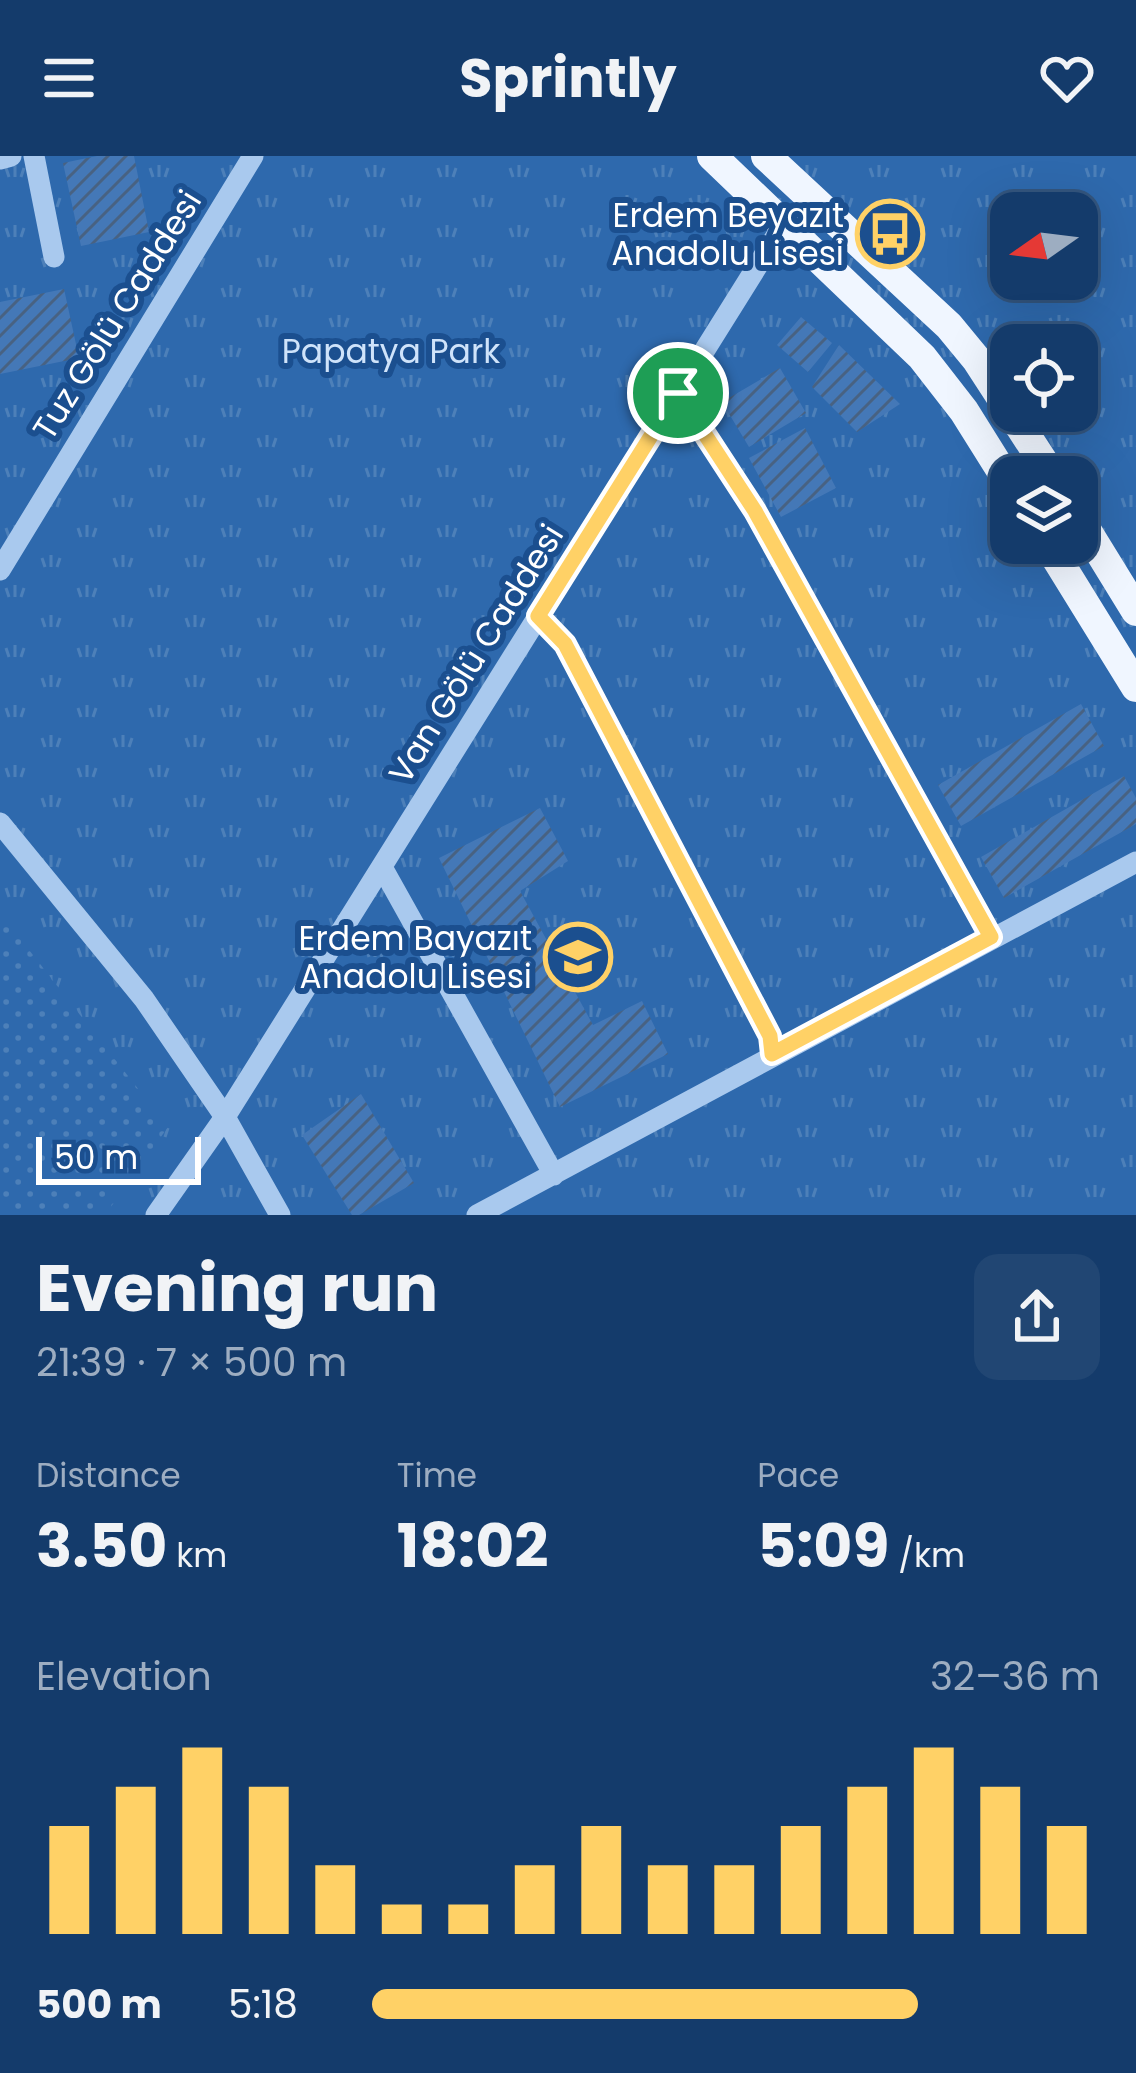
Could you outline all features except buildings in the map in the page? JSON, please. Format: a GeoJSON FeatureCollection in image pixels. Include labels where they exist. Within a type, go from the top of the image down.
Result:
{"type":"FeatureCollection","features":[{"type":"Feature","properties":{"kind":"main road"},"geometry":{"type":"LineString","coordinates":[[712,156],[922,357],[993,456]]}},
{"type":"Feature","properties":{"kind":"main road"},"geometry":{"type":"LineString","coordinates":[[766,156],[949,326],[1039,456]]}},
{"type":"Feature","properties":{"kind":"main road"},"geometry":{"type":"LineString","coordinates":[[784,226],[789,178]]}},
{"type":"Feature","properties":{"kind":"main road"},"geometry":{"type":"LineString","coordinates":[[784,226],[826,212]]}},
{"type":"Feature","properties":{"kind":"main road"},"geometry":{"type":"LineString","coordinates":[[1098,549],[1136,611]]}},
{"type":"Feature","properties":{"kind":"main road"},"geometry":{"type":"LineString","coordinates":[[1060,564],[1136,687]]}},
{"type":"Feature","properties":{"kind":"street"},"geometry":{"type":"LineString","coordinates":[[0,159],[11,156]]}},
{"type":"Feature","properties":{"kind":"street"},"geometry":{"type":"LineString","coordinates":[[34,156],[54,257]]}},
{"type":"Feature","properties":{"kind":"street","name":"Tuz Gölü Caddesi"},"geometry":{"type":"LineString","coordinates":[[0,570],[254,156]]}},
{"type":"Feature","properties":{"kind":"street","name":"Van Gölü Caddesi"},"geometry":{"type":"LineString","coordinates":[[156,1215],[225,1117],[784,226]]}},
{"type":"Feature","properties":{"kind":"street"},"geometry":{"type":"LineString","coordinates":[[678,393],[755,511],[991,937]]}},
{"type":"Feature","properties":{"kind":"street"},"geometry":{"type":"LineString","coordinates":[[538,616],[565,644],[770,1036],[772,1054]]}},
{"type":"Feature","properties":{"kind":"street"},"geometry":{"type":"LineString","coordinates":[[0,823],[144,998],[225,1117],[280,1215]]}},
{"type":"Feature","properties":{"kind":"street"},"geometry":{"type":"LineString","coordinates":[[477,1215],[1136,862]]}},
{"type":"Feature","properties":{"kind":"street"},"geometry":{"type":"LineString","coordinates":[[382,867],[554,1175]]}},
{"type":"Feature","properties":{"kind":"green space","name":"Papatya Park"},"geometry":{"type":"Polygon","coordinates":[[[0,156],[1136,156],[1136,1215],[0,1215],[0,156]]]}},
{"type":"Feature","properties":{"kind":"green space"},"geometry":{"type":"Polygon","coordinates":[[[0,913],[168,1127],[105,1215],[0,1215],[0,913]]]}},
{"type":"Feature","properties":{"kind":"place","name":"Erdem Beyazıt Anadolu Lisesi"},"geometry":{"type":"Point","coordinates":[890,234]}},
{"type":"Feature","properties":{"kind":"place","name":"Erdem Bayazıt Anadolu Lisesi"},"geometry":{"type":"Point","coordinates":[578,957]}},
{"type":"Feature","properties":{"kind":"route"},"geometry":{"type":"LineString","coordinates":[[678,393],[755,511],[991,937],[772,1054],[770,1036],[565,644],[538,616],[678,393]]}}]}
